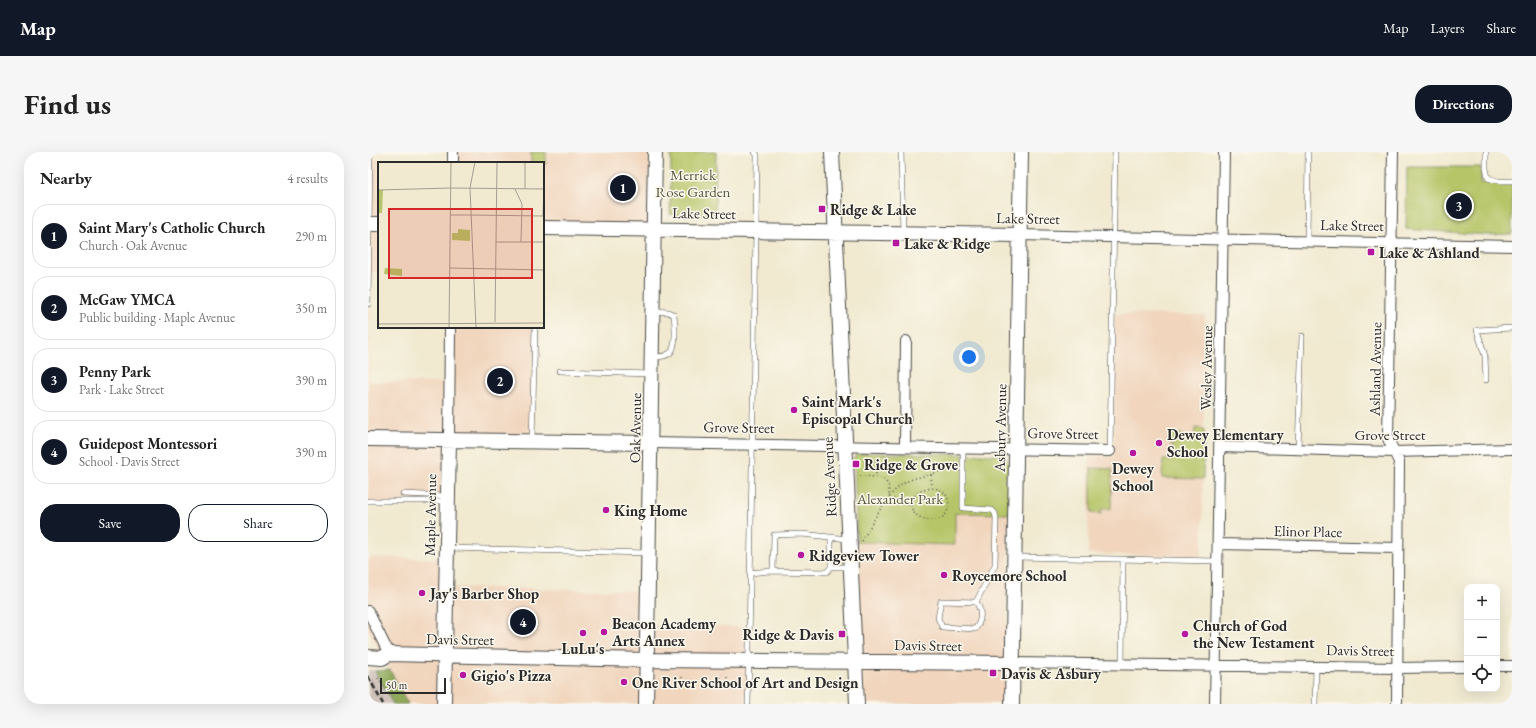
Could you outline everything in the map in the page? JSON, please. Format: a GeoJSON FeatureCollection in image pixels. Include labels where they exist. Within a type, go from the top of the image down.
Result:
{"type":"FeatureCollection","features":[{"type":"Feature","properties":{"kind":"street","name":"Oak Avenue"},"geometry":{"type":"LineString","coordinates":[[646,704],[653,358],[655,152]]}},
{"type":"Feature","properties":{"kind":"street","name":"Ridge Avenue"},"geometry":{"type":"LineString","coordinates":[[832,152],[844,446],[855,540],[850,567],[857,704]]}},
{"type":"Feature","properties":{"kind":"street","name":"Asbury Avenue"},"geometry":{"type":"LineString","coordinates":[[1012,704],[1021,152]]}},
{"type":"Feature","properties":{"kind":"street","name":"Wesley Avenue"},"geometry":{"type":"LineString","coordinates":[[1215,704],[1224,152]]}},
{"type":"Feature","properties":{"kind":"street","name":"Ashland Avenue"},"geometry":{"type":"LineString","coordinates":[[1393,152],[1388,439],[1399,462],[1396,704]]}},
{"type":"Feature","properties":{"kind":"street","name":"Lake Street"},"geometry":{"type":"LineString","coordinates":[[544,228],[1020,235],[1512,246]]}},
{"type":"Feature","properties":{"kind":"street","name":"Maple Avenue"},"geometry":{"type":"LineString","coordinates":[[444,704],[450,328]]}},
{"type":"Feature","properties":{"kind":"street"},"geometry":{"type":"LineString","coordinates":[[905,447],[906,342]]}},
{"type":"Feature","properties":{"kind":"street","name":"Grove Street"},"geometry":{"type":"LineString","coordinates":[[368,439],[752,444],[1110,452]]}},
{"type":"Feature","properties":{"kind":"street","name":"Grove Street"},"geometry":{"type":"LineString","coordinates":[[1220,447],[1394,452],[1512,449]]}},
{"type":"Feature","properties":{"kind":"street","name":"Elinor Place"},"geometry":{"type":"LineString","coordinates":[[1218,544],[1398,548]]}},
{"type":"Feature","properties":{"kind":"street"},"geometry":{"type":"LineString","coordinates":[[368,611],[389,654]]}},
{"type":"Feature","properties":{"kind":"street","name":"Davis Street"},"geometry":{"type":"LineString","coordinates":[[368,648],[382,648],[389,654]]}},
{"type":"Feature","properties":{"kind":"street","name":"Davis Street"},"geometry":{"type":"LineString","coordinates":[[368,657],[382,658],[389,654],[647,660],[855,661],[1397,668],[1464,667]]}},
{"type":"Feature","properties":{"kind":"street"},"geometry":{"type":"LineString","coordinates":[[1500,666],[1512,666]]}},
{"type":"Feature","properties":{"kind":"lane"},"geometry":{"type":"LineString","coordinates":[[368,304],[372,224],[370,152]]}},
{"type":"Feature","properties":{"kind":"lane"},"geometry":{"type":"LineString","coordinates":[[748,704],[756,231],[755,152]]}},
{"type":"Feature","properties":{"kind":"lane"},"geometry":{"type":"LineString","coordinates":[[901,152],[903,233]]}},
{"type":"Feature","properties":{"kind":"lane"},"geometry":{"type":"LineString","coordinates":[[1110,452],[1115,152]]}},
{"type":"Feature","properties":{"kind":"lane"},"geometry":{"type":"LineString","coordinates":[[1307,241],[1308,152]]}},
{"type":"Feature","properties":{"kind":"lane"},"geometry":{"type":"LineString","coordinates":[[1486,152],[1486,168],[1488,178],[1498,181],[1512,181]]}},
{"type":"Feature","properties":{"kind":"lane"},"geometry":{"type":"LineString","coordinates":[[653,311],[668,312],[674,315],[675,322],[673,350],[670,353],[653,358]]}},
{"type":"Feature","properties":{"kind":"lane"},"geometry":{"type":"LineString","coordinates":[[532,441],[535,328]]}},
{"type":"Feature","properties":{"kind":"lane"},"geometry":{"type":"LineString","coordinates":[[1486,380],[1485,356],[1477,330],[1512,328]]}},
{"type":"Feature","properties":{"kind":"lane"},"geometry":{"type":"LineString","coordinates":[[1298,449],[1302,336]]}},
{"type":"Feature","properties":{"kind":"lane"},"geometry":{"type":"LineString","coordinates":[[560,371],[652,374]]}},
{"type":"Feature","properties":{"kind":"lane"},"geometry":{"type":"LineString","coordinates":[[963,448],[963,508],[992,510],[995,513],[996,518],[995,565],[976,602]]}},
{"type":"Feature","properties":{"kind":"lane"},"geometry":{"type":"LineString","coordinates":[[403,494],[448,499]]}},
{"type":"Feature","properties":{"kind":"lane"},"geometry":{"type":"LineString","coordinates":[[368,501],[448,499]]}},
{"type":"Feature","properties":{"kind":"lane"},"geometry":{"type":"LineString","coordinates":[[774,571],[774,535],[802,534],[855,540]]}},
{"type":"Feature","properties":{"kind":"lane"},"geometry":{"type":"LineString","coordinates":[[750,573],[774,571],[826,572],[831,567],[831,537]]}},
{"type":"Feature","properties":{"kind":"lane"},"geometry":{"type":"LineString","coordinates":[[447,548],[649,553]]}},
{"type":"Feature","properties":{"kind":"lane"},"geometry":{"type":"LineString","coordinates":[[1014,557],[1217,561]]}},
{"type":"Feature","properties":{"kind":"lane"},"geometry":{"type":"LineString","coordinates":[[1122,664],[1123,559]]}},
{"type":"Feature","properties":{"kind":"lane"},"geometry":{"type":"LineString","coordinates":[[831,567],[850,567]]}},
{"type":"Feature","properties":{"kind":"lane"},"geometry":{"type":"LineString","coordinates":[[941,601],[976,602],[980,607],[980,619],[979,624],[975,629],[942,627],[938,612],[941,601]]}},
{"type":"Feature","properties":{"kind":"lane"},"geometry":{"type":"LineString","coordinates":[[1316,667],[1316,704]]}},
{"type":"Feature","properties":{"kind":"path"},"geometry":{"type":"LineString","coordinates":[[876,461],[876,476]]}},
{"type":"Feature","properties":{"kind":"path"},"geometry":{"type":"LineString","coordinates":[[855,540],[898,488],[910,480],[944,469],[948,462]]}},
{"type":"Feature","properties":{"kind":"path"},"geometry":{"type":"LineString","coordinates":[[931,474],[932,488]]}},
{"type":"Feature","properties":{"kind":"path"},"geometry":{"type":"LineString","coordinates":[[860,476],[876,476],[885,480],[889,487],[890,497]]}},
{"type":"Feature","properties":{"kind":"path"},"geometry":{"type":"LineString","coordinates":[[932,488],[941,489],[947,494],[949,501],[944,516],[938,521],[928,522],[913,513],[911,504],[913,497],[920,490],[932,488]]}},
{"type":"Feature","properties":{"kind":"path"},"geometry":{"type":"LineString","coordinates":[[890,497],[904,504],[911,504]]}},
{"type":"Feature","properties":{"kind":"path"},"geometry":{"type":"LineString","coordinates":[[682,674],[682,686]]}},
{"type":"Feature","properties":{"kind":"path"},"geometry":{"type":"LineString","coordinates":[[721,674],[720,683],[707,683],[707,685],[720,685],[721,687]]}},
{"type":"Feature","properties":{"kind":"path"},"geometry":{"type":"LineString","coordinates":[[727,674],[727,686]]}},
{"type":"Feature","properties":{"kind":"path"},"geometry":{"type":"LineString","coordinates":[[378,678],[382,685]]}},
{"type":"Feature","properties":{"kind":"shaded area"},"geometry":{"type":"Polygon","coordinates":[[[453,152],[655,152],[655,229],[544,228],[544,162],[378,162],[378,272],[370,272],[369,382],[447,383],[448,328],[535,328],[533,443],[450,441],[449,506],[368,505],[368,160],[453,160],[453,152]]]}},
{"type":"Feature","properties":{"kind":"shaded area","name":"Dewey Elementary School"},"geometry":{"type":"Polygon","coordinates":[[[1115,314],[1205,315],[1202,556],[1088,554],[1089,456],[1114,457],[1115,314]]]}},
{"type":"Feature","properties":{"kind":"shaded area"},"geometry":{"type":"Polygon","coordinates":[[[955,513],[1009,514],[1006,704],[865,704],[857,542],[955,545],[955,513]]]}},
{"type":"Feature","properties":{"kind":"shaded area"},"geometry":{"type":"Polygon","coordinates":[[[368,557],[448,559],[447,587],[650,591],[649,625],[751,627],[750,704],[408,704],[368,629],[368,557]]]}},
{"type":"Feature","properties":{"kind":"shaded area"},"geometry":{"type":"Polygon","coordinates":[[[368,670],[390,670],[408,704],[368,704],[368,670]]]}},
{"type":"Feature","properties":{"kind":"green space"},"geometry":{"type":"Polygon","coordinates":[[[531,152],[546,152],[546,164],[544,164],[544,162],[531,162],[531,152]]]}},
{"type":"Feature","properties":{"kind":"green space","name":"Merrick Rose Garden"},"geometry":{"type":"Polygon","coordinates":[[[671,152],[716,152],[715,215],[670,214],[671,152]]]}},
{"type":"Feature","properties":{"kind":"green space"},"geometry":{"type":"Polygon","coordinates":[[[1407,167],[1481,167],[1481,183],[1512,183],[1512,234],[1487,235],[1406,229],[1407,167]]]}},
{"type":"Feature","properties":{"kind":"green space"},"geometry":{"type":"Polygon","coordinates":[[[1195,428],[1204,429],[1203,479],[1162,478],[1163,460],[1172,460],[1172,446],[1168,440],[1171,434],[1181,434],[1185,438],[1185,442],[1194,442],[1195,428]]]}},
{"type":"Feature","properties":{"kind":"green space","name":"Alexander Park"},"geometry":{"type":"Polygon","coordinates":[[[857,454],[1000,455],[1006,457],[1010,464],[1009,514],[955,513],[955,545],[857,542],[854,458],[857,454]]]}},
{"type":"Feature","properties":{"kind":"green space"},"geometry":{"type":"Polygon","coordinates":[[[1091,468],[1112,469],[1111,509],[1101,509],[1101,514],[1091,513],[1091,468]]]}},
{"type":"Feature","properties":{"kind":"green space"},"geometry":{"type":"Polygon","coordinates":[[[390,670],[408,704],[393,704],[375,671],[390,670]]]}},
{"type":"Feature","properties":{"kind":"railway"},"geometry":{"type":"LineString","coordinates":[[368,676],[383,704]]}},
{"type":"Feature","properties":{"kind":"place","name":"Saint Mary's Catholic Church"},"geometry":{"type":"Point","coordinates":[623,188]}},
{"type":"Feature","properties":{"kind":"place","name":"Penny Park"},"geometry":{"type":"Point","coordinates":[1459,206]}},
{"type":"Feature","properties":{"kind":"place","name":"Ridge & Lake"},"geometry":{"type":"Point","coordinates":[822,209]}},
{"type":"Feature","properties":{"kind":"place","name":"Lake & Ridge"},"geometry":{"type":"Point","coordinates":[896,243]}},
{"type":"Feature","properties":{"kind":"place","name":"Lake & Ashland"},"geometry":{"type":"Point","coordinates":[1371,252]}},
{"type":"Feature","properties":{"kind":"place","name":"McGaw YMCA"},"geometry":{"type":"Point","coordinates":[500,381]}},
{"type":"Feature","properties":{"kind":"place","name":"Saint Mark's Episcopal Church"},"geometry":{"type":"Point","coordinates":[794,410]}},
{"type":"Feature","properties":{"kind":"place","name":"Dewey Elementary School"},"geometry":{"type":"Point","coordinates":[1159,443]}},
{"type":"Feature","properties":{"kind":"place","name":"Dewey School"},"geometry":{"type":"Point","coordinates":[1133,453]}},
{"type":"Feature","properties":{"kind":"place","name":"Ridge & Grove"},"geometry":{"type":"Point","coordinates":[856,464]}},
{"type":"Feature","properties":{"kind":"place","name":"King Home"},"geometry":{"type":"Point","coordinates":[606,510]}},
{"type":"Feature","properties":{"kind":"place","name":"Ridgeview Tower"},"geometry":{"type":"Point","coordinates":[801,555]}},
{"type":"Feature","properties":{"kind":"place","name":"Roycemore School"},"geometry":{"type":"Point","coordinates":[944,575]}},
{"type":"Feature","properties":{"kind":"place","name":"Jay's Barber Shop"},"geometry":{"type":"Point","coordinates":[422,593]}},
{"type":"Feature","properties":{"kind":"place","name":"Guidepost Montessori"},"geometry":{"type":"Point","coordinates":[523,622]}},
{"type":"Feature","properties":{"kind":"place","name":"Beacon Academy Arts Annex"},"geometry":{"type":"Point","coordinates":[604,632]}},
{"type":"Feature","properties":{"kind":"place","name":"LuLu's"},"geometry":{"type":"Point","coordinates":[583,633]}},
{"type":"Feature","properties":{"kind":"place","name":"Ridge & Davis"},"geometry":{"type":"Point","coordinates":[842,634]}},
{"type":"Feature","properties":{"kind":"place","name":"Church of God the New Testament"},"geometry":{"type":"Point","coordinates":[1185,634]}},
{"type":"Feature","properties":{"kind":"place","name":"Davis & Asbury"},"geometry":{"type":"Point","coordinates":[993,673]}},
{"type":"Feature","properties":{"kind":"place","name":"Gigio's Pizza"},"geometry":{"type":"Point","coordinates":[463,675]}},
{"type":"Feature","properties":{"kind":"place","name":"One River School of Art and Design"},"geometry":{"type":"Point","coordinates":[624,682]}}]}
